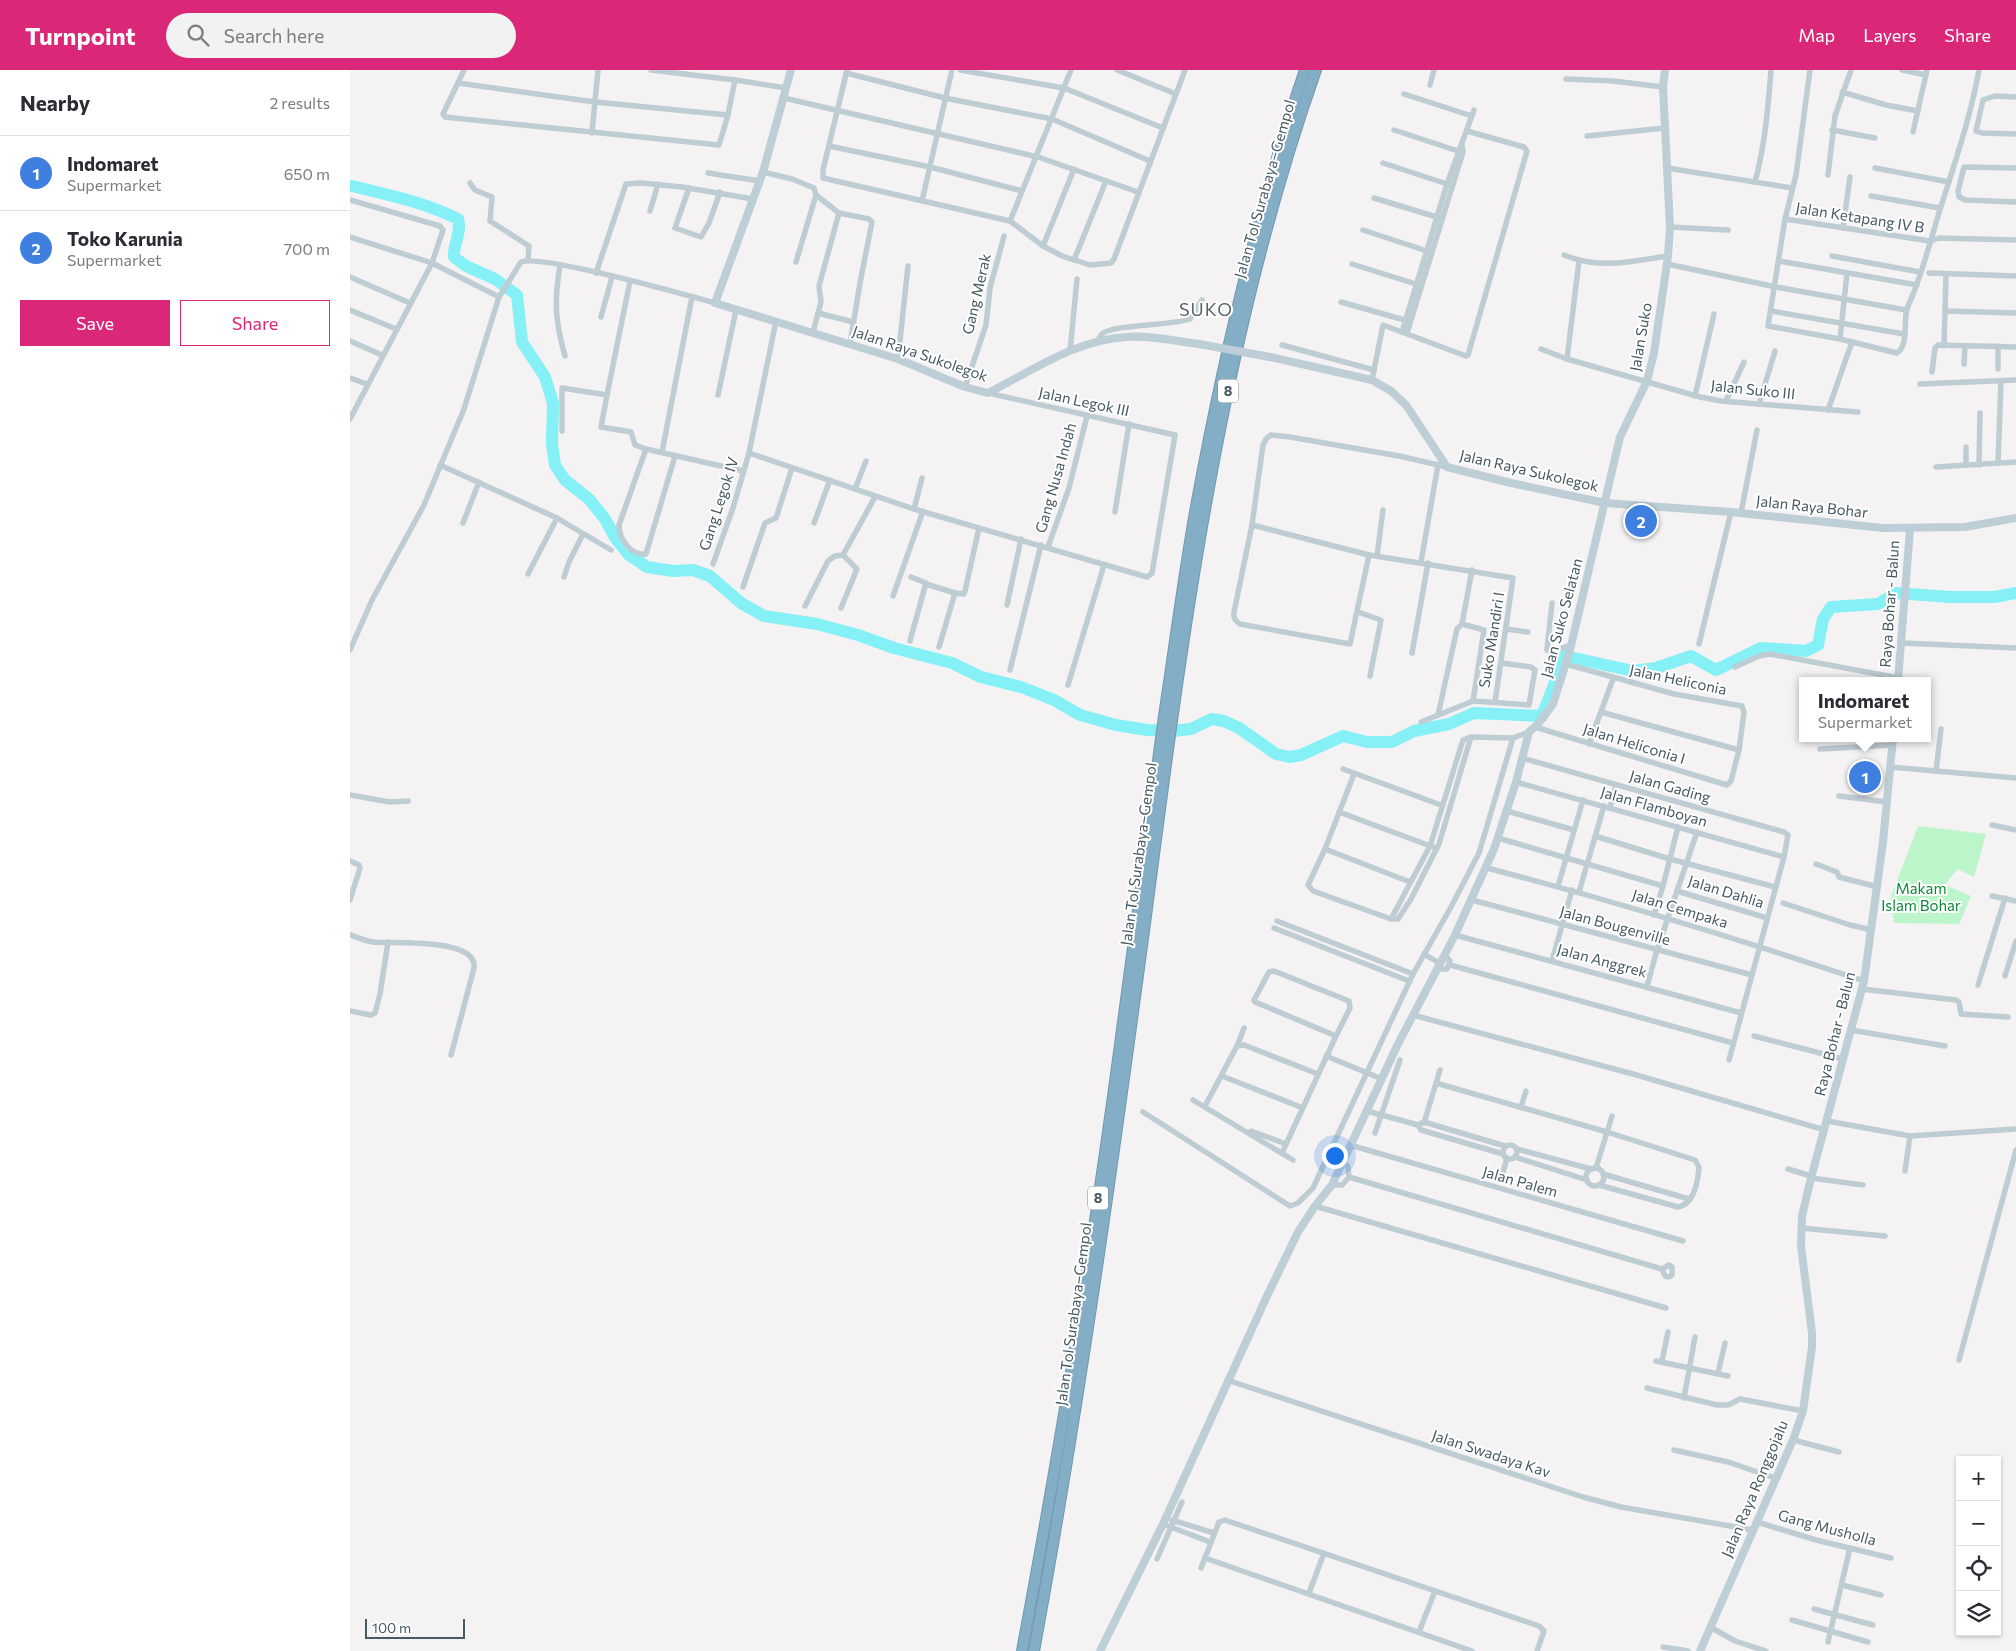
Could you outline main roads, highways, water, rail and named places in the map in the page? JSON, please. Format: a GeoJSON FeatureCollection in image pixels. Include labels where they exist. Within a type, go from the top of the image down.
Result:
{"type":"FeatureCollection","features":[{"type":"Feature","properties":{"kind":"highway","name":"Jalan Tol Surabaya–Gempol"},"geometry":{"type":"LineString","coordinates":[[1168,719],[1197,502],[1236,310],[1262,211],[1305,70]]}},
{"type":"Feature","properties":{"kind":"highway","name":"Jalan Tol Surabaya–Gempol"},"geometry":{"type":"LineString","coordinates":[[1022,1651],[1089,1258],[1168,719],[1228,390],[1257,264],[1316,70]]}},
{"type":"Feature","properties":{"kind":"highway","name":"Jalan Tol Surabaya–Gempol"},"geometry":{"type":"LineString","coordinates":[[1034,1651],[1053,1550],[1091,1307],[1164,744]]}},
{"type":"Feature","properties":{"kind":"waterway"},"geometry":{"type":"LineString","coordinates":[[352,186],[419,203],[458,219],[459,229],[454,257],[466,266],[495,279],[517,295],[522,342],[545,377],[553,403],[552,444],[555,465],[565,480],[589,499],[629,555],[647,567],[673,571],[693,570],[710,576],[741,603],[764,616],[817,624],[858,635],[894,648],[952,663],[981,677],[1021,687],[1054,700],[1080,715],[1116,725],[1147,730],[1173,731],[1191,729],[1212,719],[1224,721],[1239,728],[1276,754],[1290,757],[1301,755],[1343,736],[1367,742],[1392,742],[1414,731],[1449,724],[1474,713],[1542,716],[1565,656],[1633,671],[1656,668],[1691,656],[1716,670],[1761,648],[1806,651],[1818,645],[1823,619],[1831,607],[1878,604],[1896,593],[1950,597],[1995,597],[2016,593]]}},
{"type":"Feature","properties":{"kind":"place","name":"Toko Karunia"},"geometry":{"type":"Point","coordinates":[1641,521]}},
{"type":"Feature","properties":{"kind":"place","name":"Indomaret"},"geometry":{"type":"Point","coordinates":[1865,777]}},
{"type":"Feature","properties":{"kind":"district","name":"SUKO"},"geometry":{"type":"Point","coordinates":[1206,310]}},
{"type":"Feature","properties":{"kind":"park label","name":"Makam Islam Bohar"},"geometry":{"type":"Point","coordinates":[1921,898]}}]}
